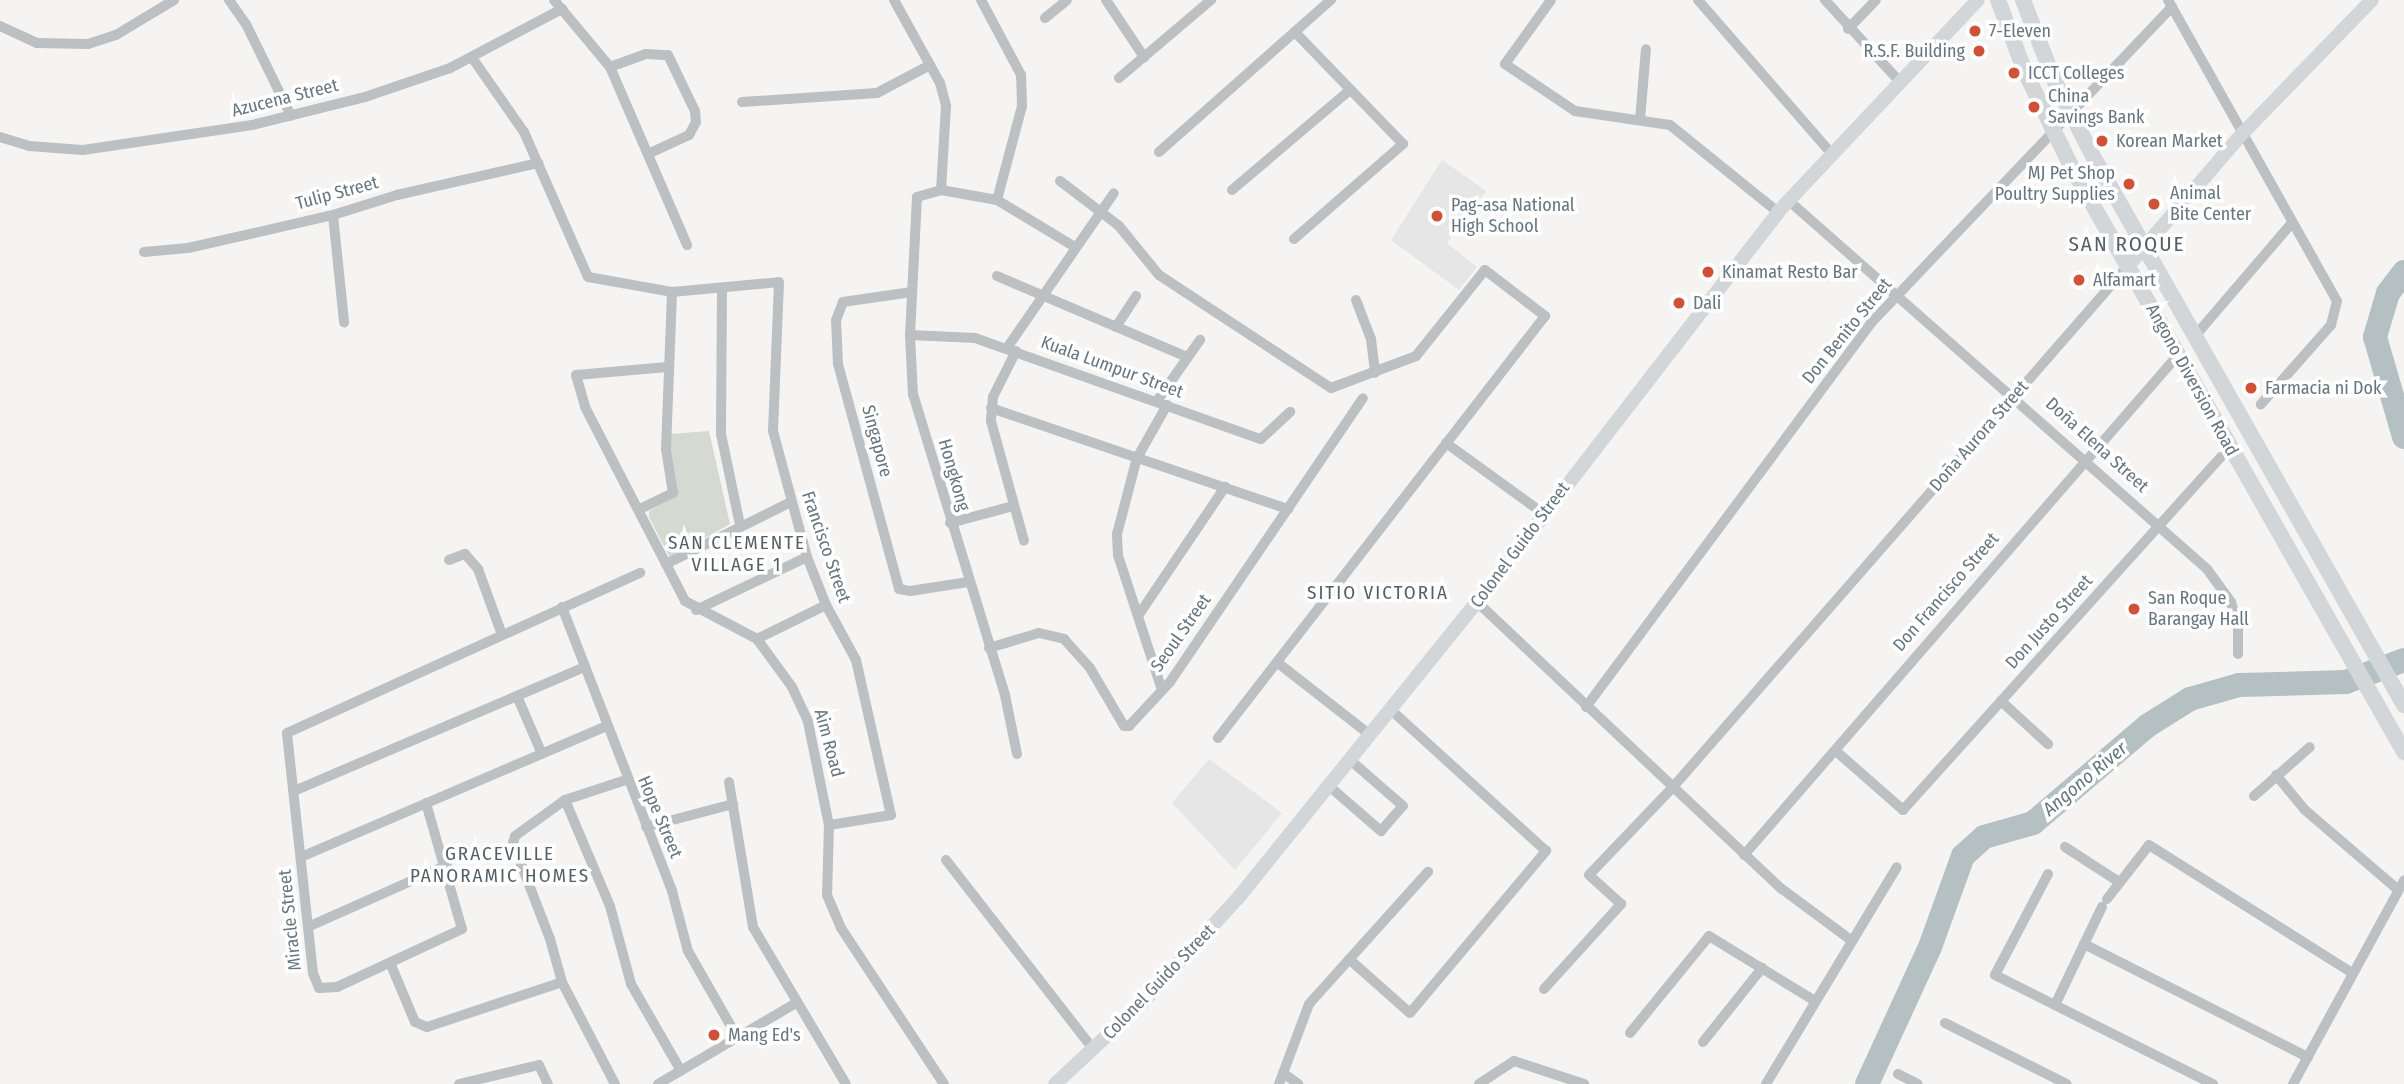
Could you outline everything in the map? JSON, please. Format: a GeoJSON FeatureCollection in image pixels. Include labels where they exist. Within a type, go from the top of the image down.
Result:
{"type":"FeatureCollection","features":[{"type":"Feature","properties":{"kind":"main road","name":"Angono Diversion Road"},"geometry":{"type":"LineString","coordinates":[[1998,0],[2053,132],[2400,746]]}},
{"type":"Feature","properties":{"kind":"main road","name":"Angono Diversion Road"},"geometry":{"type":"LineString","coordinates":[[2023,0],[2071,114],[2404,705]]}},
{"type":"Feature","properties":{"kind":"street"},"geometry":{"type":"LineString","coordinates":[[0,26],[37,43],[88,44],[116,36],[174,0]]}},
{"type":"Feature","properties":{"kind":"street"},"geometry":{"type":"LineString","coordinates":[[229,0],[247,24],[291,116]]}},
{"type":"Feature","properties":{"kind":"street"},"geometry":{"type":"LineString","coordinates":[[894,0],[930,65],[946,106],[941,190],[997,200],[1074,247]]}},
{"type":"Feature","properties":{"kind":"street"},"geometry":{"type":"LineString","coordinates":[[981,0],[1021,75],[1022,106],[997,200]]}},
{"type":"Feature","properties":{"kind":"street"},"geometry":{"type":"LineString","coordinates":[[1045,18],[1067,0]]}},
{"type":"Feature","properties":{"kind":"street"},"geometry":{"type":"LineString","coordinates":[[1106,0],[1144,57]]}},
{"type":"Feature","properties":{"kind":"street"},"geometry":{"type":"LineString","coordinates":[[1193,0],[1200,10]]}},
{"type":"Feature","properties":{"kind":"street"},"geometry":{"type":"LineString","coordinates":[[1119,78],[1211,0]]}},
{"type":"Feature","properties":{"kind":"street"},"geometry":{"type":"LineString","coordinates":[[1158,152],[1331,0]]}},
{"type":"Feature","properties":{"kind":"street"},"geometry":{"type":"LineString","coordinates":[[1551,0],[1505,64],[1575,111],[1670,125],[1778,212]]}},
{"type":"Feature","properties":{"kind":"street"},"geometry":{"type":"LineString","coordinates":[[1699,0],[1831,153]]}},
{"type":"Feature","properties":{"kind":"street"},"geometry":{"type":"LineString","coordinates":[[1825,0],[1900,82]]}},
{"type":"Feature","properties":{"kind":"street"},"geometry":{"type":"LineString","coordinates":[[1849,29],[1876,0]]}},
{"type":"Feature","properties":{"kind":"street","name":"Colonel Guido Street"},"geometry":{"type":"LineString","coordinates":[[1055,1084],[1200,941],[1477,602],[1778,212],[1831,153],[1979,0]]}},
{"type":"Feature","properties":{"kind":"street","name":"Doña Aurora Street"},"geometry":{"type":"LineString","coordinates":[[1544,989],[1622,904],[1589,875],[1673,787],[2243,133],[2372,0]]}},
{"type":"Feature","properties":{"kind":"street"},"geometry":{"type":"LineString","coordinates":[[2170,3],[2337,301],[2331,325],[2261,404]]}},
{"type":"Feature","properties":{"kind":"street","name":"Don Benito Street"},"geometry":{"type":"LineString","coordinates":[[1586,707],[1898,294],[2071,114],[2170,3]]}},
{"type":"Feature","properties":{"kind":"street"},"geometry":{"type":"LineString","coordinates":[[558,4],[610,67],[650,153],[687,245]]}},
{"type":"Feature","properties":{"kind":"street","name":"Azucena Street"},"geometry":{"type":"LineString","coordinates":[[0,136],[29,146],[83,150],[199,136],[291,116],[473,59],[558,4]]}},
{"type":"Feature","properties":{"kind":"street"},"geometry":{"type":"LineString","coordinates":[[1294,239],[1403,144],[1295,32]]}},
{"type":"Feature","properties":{"kind":"street"},"geometry":{"type":"LineString","coordinates":[[1640,120],[1646,49]]}},
{"type":"Feature","properties":{"kind":"street"},"geometry":{"type":"LineString","coordinates":[[610,67],[646,54],[668,55],[695,111],[696,122],[688,135],[650,153]]}},
{"type":"Feature","properties":{"kind":"street"},"geometry":{"type":"LineString","coordinates":[[473,59],[518,123],[588,277],[672,292],[722,290],[721,434],[740,525]]}},
{"type":"Feature","properties":{"kind":"street"},"geometry":{"type":"LineString","coordinates":[[742,102],[877,93],[930,65]]}},
{"type":"Feature","properties":{"kind":"street"},"geometry":{"type":"LineString","coordinates":[[1232,190],[1350,90]]}},
{"type":"Feature","properties":{"kind":"street","name":"Tulip Street"},"geometry":{"type":"LineString","coordinates":[[144,252],[188,248],[333,215],[397,195],[538,163]]}},
{"type":"Feature","properties":{"kind":"street"},"geometry":{"type":"LineString","coordinates":[[1060,181],[1131,237],[1159,275],[1336,389],[1424,349],[1445,316],[1485,270],[1545,316],[1218,738]]}},
{"type":"Feature","properties":{"kind":"street","name":"Hongkong"},"geometry":{"type":"LineString","coordinates":[[941,190],[917,197],[910,335],[912,395],[1005,695],[1017,754]]}},
{"type":"Feature","properties":{"kind":"street"},"geometry":{"type":"LineString","coordinates":[[1024,541],[1013,506],[991,408],[1011,349],[1041,295],[1099,210],[1114,193]]}},
{"type":"Feature","properties":{"kind":"street","name":"Doña Elena Street"},"geometry":{"type":"LineString","coordinates":[[1788,200],[2085,458],[2159,524],[2221,585],[2238,626],[2238,654]]}},
{"type":"Feature","properties":{"kind":"street"},"geometry":{"type":"LineString","coordinates":[[333,215],[344,322]]}},
{"type":"Feature","properties":{"kind":"street"},"geometry":{"type":"LineString","coordinates":[[2194,336],[2292,223]]}},
{"type":"Feature","properties":{"kind":"street"},"geometry":{"type":"LineString","coordinates":[[997,276],[1187,357]]}},
{"type":"Feature","properties":{"kind":"street","name":"Francisco Street"},"geometry":{"type":"LineString","coordinates":[[722,290],[779,282],[773,431],[807,557],[826,605],[856,660],[891,815],[829,825]]}},
{"type":"Feature","properties":{"kind":"street"},"geometry":{"type":"LineString","coordinates":[[640,509],[673,493],[667,457],[667,367],[672,292]]}},
{"type":"Feature","properties":{"kind":"street","name":"Singapore"},"geometry":{"type":"LineString","coordinates":[[912,292],[843,302],[836,320],[838,363],[899,589],[909,592],[968,582]]}},
{"type":"Feature","properties":{"kind":"street"},"geometry":{"type":"LineString","coordinates":[[1116,327],[1136,296]]}},
{"type":"Feature","properties":{"kind":"street"},"geometry":{"type":"LineString","coordinates":[[1356,300],[1371,339],[1375,373]]}},
{"type":"Feature","properties":{"kind":"street","name":"Kuala Lumpur Street"},"geometry":{"type":"LineString","coordinates":[[910,335],[975,338],[1261,439],[1290,412]]}},
{"type":"Feature","properties":{"kind":"street"},"geometry":{"type":"LineString","coordinates":[[1162,690],[1117,543],[1137,458],[1162,403],[1187,357],[1200,341]]}},
{"type":"Feature","properties":{"kind":"street","name":"Don Francisco Street"},"geometry":{"type":"LineString","coordinates":[[1744,855],[1837,752],[1912,658],[2085,458],[2178,355]]}},
{"type":"Feature","properties":{"kind":"street","name":"Aim Road"},"geometry":{"type":"LineString","coordinates":[[667,367],[576,376],[585,407],[640,509],[685,601],[696,610],[757,639],[792,687],[808,722],[829,825],[827,895],[841,928],[944,1084]]}},
{"type":"Feature","properties":{"kind":"street","name":"Seoul Street"},"geometry":{"type":"LineString","coordinates":[[989,649],[1039,633],[1064,639],[1090,667],[1124,726],[1162,690],[1363,398]]}},
{"type":"Feature","properties":{"kind":"street"},"geometry":{"type":"LineString","coordinates":[[991,408],[1288,509]]}},
{"type":"Feature","properties":{"kind":"street"},"geometry":{"type":"LineString","coordinates":[[1446,443],[1544,514]]}},
{"type":"Feature","properties":{"kind":"street","name":"Don Justo Street"},"geometry":{"type":"LineString","coordinates":[[1837,752],[1903,810],[2221,457]]}},
{"type":"Feature","properties":{"kind":"street"},"geometry":{"type":"LineString","coordinates":[[1138,616],[1225,487]]}},
{"type":"Feature","properties":{"kind":"street"},"geometry":{"type":"LineString","coordinates":[[666,564],[791,502]]}},
{"type":"Feature","properties":{"kind":"street"},"geometry":{"type":"LineString","coordinates":[[950,523],[1013,506]]}},
{"type":"Feature","properties":{"kind":"street"},"geometry":{"type":"LineString","coordinates":[[449,560],[465,554],[478,569],[501,632],[640,573]]}},
{"type":"Feature","properties":{"kind":"street"},"geometry":{"type":"LineString","coordinates":[[696,610],[807,557]]}},
{"type":"Feature","properties":{"kind":"street"},"geometry":{"type":"LineString","coordinates":[[1477,602],[1744,855],[1803,907],[1851,940]]}},
{"type":"Feature","properties":{"kind":"street"},"geometry":{"type":"LineString","coordinates":[[757,639],[826,605]]}},
{"type":"Feature","properties":{"kind":"street","name":"Hope Street"},"geometry":{"type":"LineString","coordinates":[[562,607],[605,727],[672,891],[688,951],[737,1037]]}},
{"type":"Feature","properties":{"kind":"street","name":"Miracle Street"},"geometry":{"type":"LineString","coordinates":[[447,865],[462,929],[391,965],[338,987],[319,988],[313,973],[287,733],[501,632]]}},
{"type":"Feature","properties":{"kind":"street"},"geometry":{"type":"LineString","coordinates":[[1278,663],[1370,736]]}},
{"type":"Feature","properties":{"kind":"street"},"geometry":{"type":"LineString","coordinates":[[294,791],[585,667]]}},
{"type":"Feature","properties":{"kind":"street"},"geometry":{"type":"LineString","coordinates":[[517,696],[542,754]]}},
{"type":"Feature","properties":{"kind":"street"},"geometry":{"type":"LineString","coordinates":[[2001,701],[2048,744]]}},
{"type":"Feature","properties":{"kind":"street"},"geometry":{"type":"LineString","coordinates":[[1349,959],[1410,1013],[1546,850],[1391,710]]}},
{"type":"Feature","properties":{"kind":"street"},"geometry":{"type":"LineString","coordinates":[[301,857],[605,727]]}},
{"type":"Feature","properties":{"kind":"street"},"geometry":{"type":"LineString","coordinates":[[2254,796],[2310,747]]}},
{"type":"Feature","properties":{"kind":"street"},"geometry":{"type":"LineString","coordinates":[[1329,786],[1381,831],[1403,806],[1350,760]]}},
{"type":"Feature","properties":{"kind":"street"},"geometry":{"type":"LineString","coordinates":[[2276,775],[2305,810],[2400,884],[2386,918],[2352,973],[2293,1084]]}},
{"type":"Feature","properties":{"kind":"street"},"geometry":{"type":"LineString","coordinates":[[615,1084],[562,982],[550,939],[513,843],[515,836],[565,800],[626,780]]}},
{"type":"Feature","properties":{"kind":"street"},"geometry":{"type":"LineString","coordinates":[[729,782],[753,927],[846,1084]]}},
{"type":"Feature","properties":{"kind":"street"},"geometry":{"type":"LineString","coordinates":[[565,800],[610,906],[631,984],[681,1071]]}},
{"type":"Feature","properties":{"kind":"street"},"geometry":{"type":"LineString","coordinates":[[310,926],[447,865],[426,803]]}},
{"type":"Feature","properties":{"kind":"street"},"geometry":{"type":"LineString","coordinates":[[646,827],[733,804]]}},
{"type":"Feature","properties":{"kind":"street"},"geometry":{"type":"LineString","coordinates":[[2055,1005],[2104,903],[2149,845],[2352,973]]}},
{"type":"Feature","properties":{"kind":"street"},"geometry":{"type":"LineString","coordinates":[[2065,847],[2119,882]]}},
{"type":"Feature","properties":{"kind":"street"},"geometry":{"type":"LineString","coordinates":[[946,860],[1093,1049]]}},
{"type":"Feature","properties":{"kind":"street"},"geometry":{"type":"LineString","coordinates":[[1766,1084],[1897,867]]}},
{"type":"Feature","properties":{"kind":"street"},"geometry":{"type":"LineString","coordinates":[[1298,1084],[1281,1078],[1310,1004],[1428,872]]}},
{"type":"Feature","properties":{"kind":"street"},"geometry":{"type":"LineString","coordinates":[[2048,874],[1995,975],[2213,1084]]}},
{"type":"Feature","properties":{"kind":"street"},"geometry":{"type":"LineString","coordinates":[[1630,1033],[1709,936],[1815,1001]]}},
{"type":"Feature","properties":{"kind":"street"},"geometry":{"type":"LineString","coordinates":[[2084,944],[2308,1057]]}},
{"type":"Feature","properties":{"kind":"street"},"geometry":{"type":"LineString","coordinates":[[391,965],[415,1022],[426,1027],[562,982]]}},
{"type":"Feature","properties":{"kind":"street"},"geometry":{"type":"LineString","coordinates":[[1703,1042],[1762,968]]}},
{"type":"Feature","properties":{"kind":"street"},"geometry":{"type":"LineString","coordinates":[[658,1084],[796,1003]]}},
{"type":"Feature","properties":{"kind":"street"},"geometry":{"type":"LineString","coordinates":[[1945,1023],[2067,1084]]}},
{"type":"Feature","properties":{"kind":"street"},"geometry":{"type":"LineString","coordinates":[[1479,1084],[1514,1060],[1584,1084]]}},
{"type":"Feature","properties":{"kind":"street"},"geometry":{"type":"LineString","coordinates":[[459,1084],[483,1081],[539,1066],[548,1084]]}},
{"type":"Feature","properties":{"kind":"street"},"geometry":{"type":"LineString","coordinates":[[1898,1074],[1918,1084]]}},
{"type":"Feature","properties":{"kind":"shaded area","name":"Pag-asa National High School"},"geometry":{"type":"Polygon","coordinates":[[[1442,160],[1486,191],[1447,243],[1477,267],[1459,290],[1391,240],[1442,160]]]}},
{"type":"Feature","properties":{"kind":"shaded area"},"geometry":{"type":"Polygon","coordinates":[[[709,431],[730,524],[670,558],[649,517],[649,511],[678,495],[669,434],[709,431]]]}},
{"type":"Feature","properties":{"kind":"shaded area"},"geometry":{"type":"Polygon","coordinates":[[[1209,759],[1282,813],[1235,870],[1172,803],[1209,759]]]}},
{"type":"Feature","properties":{"kind":"waterway","name":"Angono River"},"geometry":{"type":"LineString","coordinates":[[2404,272],[2388,293],[2375,337],[2404,437]]}},
{"type":"Feature","properties":{"kind":"waterway","name":"Angono River"},"geometry":{"type":"LineString","coordinates":[[1867,1084],[1930,947],[1963,856],[1984,837],[2033,823],[2147,726],[2190,699],[2239,685],[2346,682],[2404,660]]}},
{"type":"Feature","properties":{"kind":"place","name":"7-Eleven"},"geometry":{"type":"Point","coordinates":[1975,31]}},
{"type":"Feature","properties":{"kind":"place","name":"R.S.F. Building"},"geometry":{"type":"Point","coordinates":[1979,51]}},
{"type":"Feature","properties":{"kind":"place","name":"ICCT Colleges"},"geometry":{"type":"Point","coordinates":[2014,73]}},
{"type":"Feature","properties":{"kind":"place","name":"China Savings Bank"},"geometry":{"type":"Point","coordinates":[2034,107]}},
{"type":"Feature","properties":{"kind":"place","name":"Korean Market"},"geometry":{"type":"Point","coordinates":[2102,141]}},
{"type":"Feature","properties":{"kind":"place","name":"MJ Pet Shop Poultry Supplies"},"geometry":{"type":"Point","coordinates":[2129,184]}},
{"type":"Feature","properties":{"kind":"place","name":"Animal Bite Center"},"geometry":{"type":"Point","coordinates":[2154,204]}},
{"type":"Feature","properties":{"kind":"place","name":"Pag-asa National High School"},"geometry":{"type":"Point","coordinates":[1437,216]}},
{"type":"Feature","properties":{"kind":"place","name":"Kinamat Resto Bar"},"geometry":{"type":"Point","coordinates":[1708,272]}},
{"type":"Feature","properties":{"kind":"place","name":"Alfamart"},"geometry":{"type":"Point","coordinates":[2079,280]}},
{"type":"Feature","properties":{"kind":"place","name":"Dali"},"geometry":{"type":"Point","coordinates":[1679,303]}},
{"type":"Feature","properties":{"kind":"place","name":"Farmacia ni Dok"},"geometry":{"type":"Point","coordinates":[2251,388]}},
{"type":"Feature","properties":{"kind":"place","name":"San Roque Barangay Hall"},"geometry":{"type":"Point","coordinates":[2134,609]}},
{"type":"Feature","properties":{"kind":"place","name":"Mang Ed's"},"geometry":{"type":"Point","coordinates":[714,1035]}},
{"type":"Feature","properties":{"kind":"district","name":"SAN ROQUE"},"geometry":{"type":"Point","coordinates":[2127,244]}},
{"type":"Feature","properties":{"kind":"district","name":"SAN CLEMENTE VILLAGE 1"},"geometry":{"type":"Point","coordinates":[737,554]}},
{"type":"Feature","properties":{"kind":"district","name":"SITIO VICTORIA"},"geometry":{"type":"Point","coordinates":[1378,593]}},
{"type":"Feature","properties":{"kind":"district","name":"GRACEVILLE PANORAMIC HOMES"},"geometry":{"type":"Point","coordinates":[500,865]}}]}
